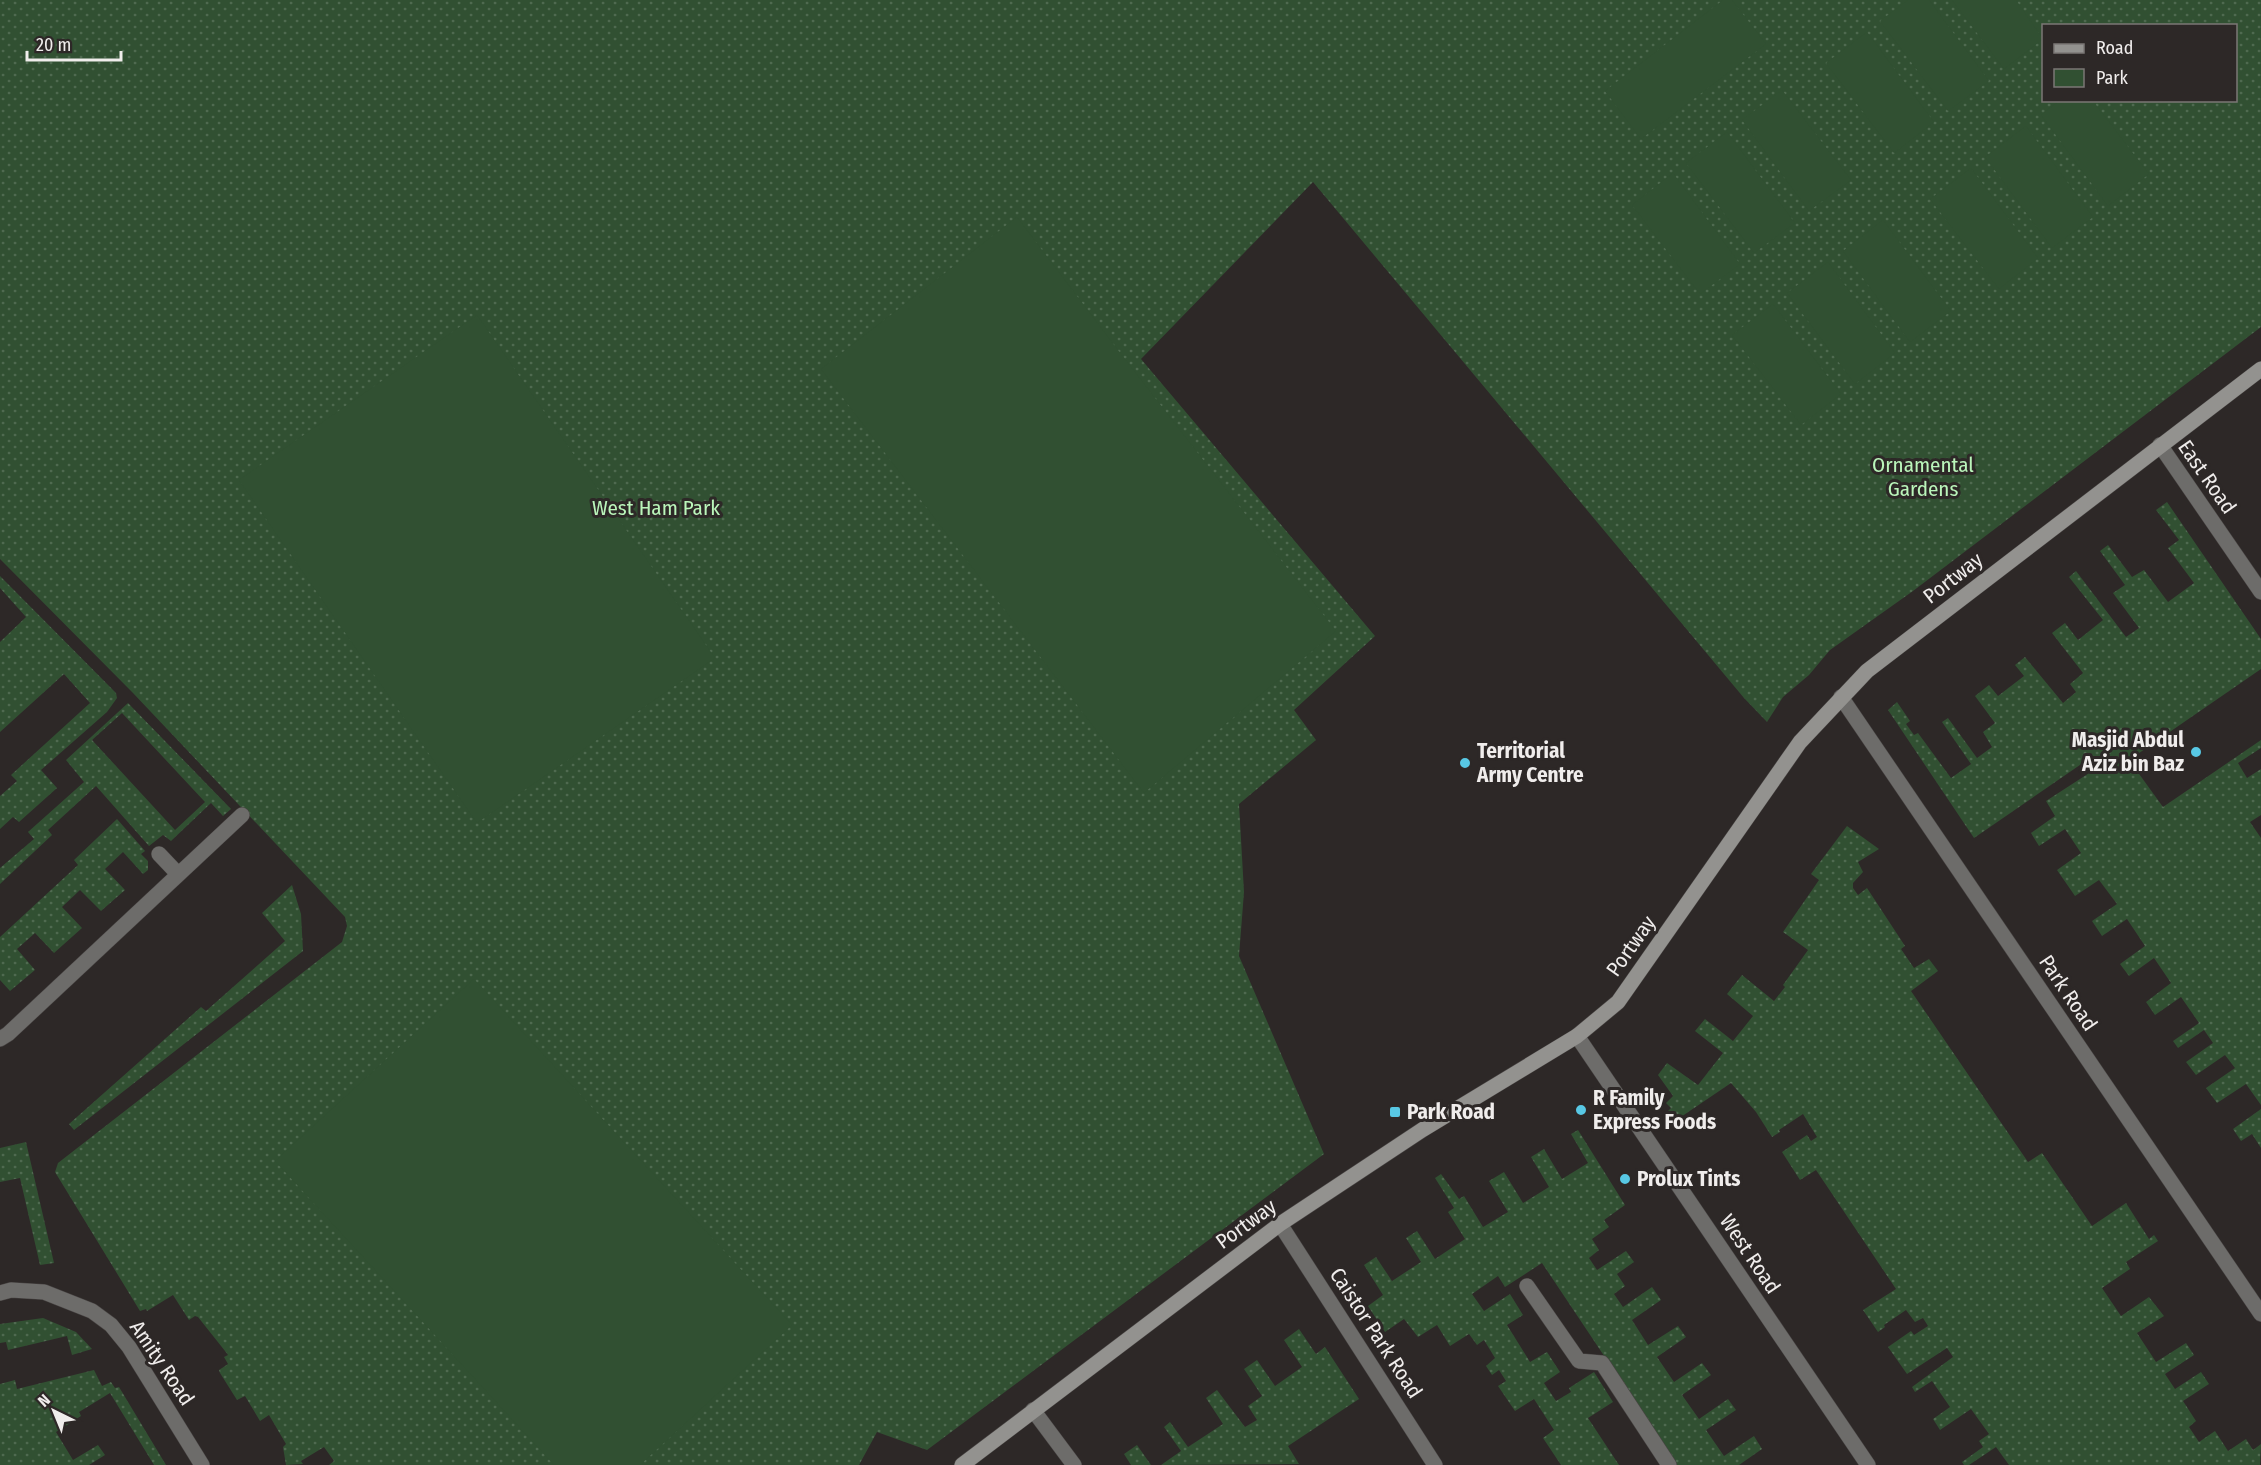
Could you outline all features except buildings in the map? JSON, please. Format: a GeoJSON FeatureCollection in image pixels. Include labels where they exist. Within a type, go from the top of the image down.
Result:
{"type":"FeatureCollection","features":[{"type":"Feature","properties":{"kind":"main road","name":"Portway"},"geometry":{"type":"LineString","coordinates":[[962,1465],[1280,1224],[1422,1130],[1577,1036],[1618,1002],[1800,742],[1867,671],[2261,369]]}},
{"type":"Feature","properties":{"kind":"street","name":"East Road"},"geometry":{"type":"LineString","coordinates":[[2160,445],[2261,592]]}},
{"type":"Feature","properties":{"kind":"street","name":"Park Road"},"geometry":{"type":"LineString","coordinates":[[1841,697],[2261,1314]]}},
{"type":"Feature","properties":{"kind":"street"},"geometry":{"type":"LineString","coordinates":[[0,1039],[242,815]]}},
{"type":"Feature","properties":{"kind":"street"},"geometry":{"type":"LineString","coordinates":[[159,854],[178,874]]}},
{"type":"Feature","properties":{"kind":"street","name":"West Road"},"geometry":{"type":"LineString","coordinates":[[1577,1036],[1868,1465]]}},
{"type":"Feature","properties":{"kind":"street","name":"Caistor Park Road"},"geometry":{"type":"LineString","coordinates":[[1280,1224],[1436,1465]]}},
{"type":"Feature","properties":{"kind":"street"},"geometry":{"type":"LineString","coordinates":[[1527,1286],[1579,1361],[1602,1363],[1669,1465]]}},
{"type":"Feature","properties":{"kind":"street","name":"Amity Road"},"geometry":{"type":"LineString","coordinates":[[0,1293],[11,1290],[44,1292],[92,1311],[111,1325],[129,1347],[202,1465]]}},
{"type":"Feature","properties":{"kind":"street"},"geometry":{"type":"LineString","coordinates":[[1033,1410],[1074,1465]]}},
{"type":"Feature","properties":{"kind":"green space","name":"West Ham Park"},"geometry":{"type":"Polygon","coordinates":[[[0,0],[2261,0],[2261,327],[1913,591],[1830,650],[1809,675],[1783,697],[1767,722],[1744,698],[1313,182],[1141,359],[1375,636],[1294,710],[1316,740],[1239,804],[1244,892],[1239,956],[1324,1154],[927,1450],[877,1432],[859,1465],[329,1465],[334,1461],[324,1447],[301,1461],[303,1464],[286,1465],[283,1447],[286,1444],[269,1415],[260,1421],[245,1396],[237,1400],[220,1373],[219,1370],[228,1364],[224,1357],[228,1355],[225,1351],[198,1317],[195,1316],[189,1320],[173,1295],[147,1311],[146,1309],[140,1311],[55,1172],[58,1163],[342,942],[347,926],[345,917],[133,693],[0,559],[0,0]]]}},
{"type":"Feature","properties":{"kind":"green space"},"geometry":{"type":"Polygon","coordinates":[[[1723,0],[1732,0],[1766,44],[1641,139],[1605,91],[1723,0]]]}},
{"type":"Feature","properties":{"kind":"green space"},"geometry":{"type":"Polygon","coordinates":[[[1908,0],[1929,0],[1989,81],[1948,111],[1880,21],[1908,0]]]}},
{"type":"Feature","properties":{"kind":"green space"},"geometry":{"type":"Polygon","coordinates":[[[1952,0],[2016,0],[2042,40],[2004,69],[1952,0]]]}},
{"type":"Feature","properties":{"kind":"green space"},"geometry":{"type":"Polygon","coordinates":[[[1867,32],[1934,122],[1894,153],[1826,63],[1867,32]]]}},
{"type":"Feature","properties":{"kind":"green space"},"geometry":{"type":"Polygon","coordinates":[[[1782,90],[1851,180],[1809,211],[1742,120],[1782,90]]]}},
{"type":"Feature","properties":{"kind":"green space"},"geometry":{"type":"Polygon","coordinates":[[[2057,102],[2094,102],[2149,174],[2108,206],[2041,115],[2057,102]]]}},
{"type":"Feature","properties":{"kind":"green space"},"geometry":{"type":"Polygon","coordinates":[[[2026,126],[2093,217],[2052,248],[1985,157],[2026,126]]]}},
{"type":"Feature","properties":{"kind":"green space"},"geometry":{"type":"Polygon","coordinates":[[[1727,132],[1795,223],[1754,253],[1686,163],[1727,132]]]}},
{"type":"Feature","properties":{"kind":"green space"},"geometry":{"type":"Polygon","coordinates":[[[1971,168],[2038,258],[1999,289],[1930,199],[1971,168]]]}},
{"type":"Feature","properties":{"kind":"green space"},"geometry":{"type":"Polygon","coordinates":[[[1673,173],[1740,264],[1700,294],[1632,205],[1673,173]]]}},
{"type":"Feature","properties":{"kind":"green space"},"geometry":{"type":"Polygon","coordinates":[[[1017,217],[1336,631],[1144,793],[821,369],[1017,217]]]}},
{"type":"Feature","properties":{"kind":"green space"},"geometry":{"type":"Polygon","coordinates":[[[1883,220],[1951,311],[1910,342],[1843,251],[1883,220]]]}},
{"type":"Feature","properties":{"kind":"green space"},"geometry":{"type":"Polygon","coordinates":[[[1828,262],[1895,353],[1855,384],[1787,293],[1828,262]]]}},
{"type":"Feature","properties":{"kind":"green space"},"geometry":{"type":"Polygon","coordinates":[[[1773,304],[1841,394],[1801,425],[1732,335],[1773,304]]]}},
{"type":"Feature","properties":{"kind":"green space"},"geometry":{"type":"Polygon","coordinates":[[[477,315],[715,658],[477,823],[239,480],[477,315]]]}},
{"type":"Feature","properties":{"kind":"green space"},"geometry":{"type":"Polygon","coordinates":[[[2167,502],[2261,639],[2261,669],[2129,760],[2163,807],[2261,740],[2261,748],[2238,763],[2247,778],[2261,769],[2261,815],[2250,822],[2261,838],[2261,1105],[2246,1084],[2217,1103],[2206,1088],[2235,1068],[2225,1055],[2196,1075],[2186,1062],[2213,1043],[2204,1030],[2178,1048],[2173,1041],[2199,1023],[2181,997],[2155,1015],[2146,1002],[2171,983],[2154,958],[2129,976],[2120,964],[2145,946],[2127,919],[2102,936],[2092,921],[2117,904],[2099,880],[2075,896],[2057,870],[2081,853],[2065,829],[2039,846],[2031,833],[2055,816],[2046,801],[2100,766],[2093,756],[1974,838],[1888,710],[1897,702],[1910,721],[1906,724],[1914,735],[1918,733],[1951,778],[1971,764],[1942,722],[1948,718],[1977,758],[1992,747],[1983,732],[1995,723],[1975,696],[1989,685],[1998,696],[2024,676],[2015,665],[2025,657],[2063,703],[2076,692],[2070,684],[2083,673],[2052,633],[2065,623],[2078,640],[2103,620],[2069,577],[2076,571],[2126,637],[2139,628],[2113,593],[2125,585],[2100,551],[2108,545],[2132,577],[2144,570],[2168,602],[2194,583],[2168,548],[2179,540],[2156,510],[2167,502]]]}},
{"type":"Feature","properties":{"kind":"green space"},"geometry":{"type":"Polygon","coordinates":[[[0,576],[116,693],[117,698],[107,712],[41,770],[57,788],[19,822],[13,817],[0,829],[0,796],[17,781],[11,775],[90,703],[64,674],[0,732],[0,642],[26,617],[0,588],[0,576]]]}},
{"type":"Feature","properties":{"kind":"green space"},"geometry":{"type":"Polygon","coordinates":[[[128,703],[231,809],[223,816],[211,803],[171,841],[163,835],[149,846],[96,786],[48,830],[52,835],[0,884],[0,868],[34,839],[28,832],[84,782],[66,760],[128,703]],[[122,713],[92,740],[175,830],[205,802],[122,713]]]}},
{"type":"Feature","properties":{"kind":"green space"},"geometry":{"type":"Polygon","coordinates":[[[117,819],[145,851],[141,854],[148,861],[148,870],[143,874],[123,852],[105,869],[125,890],[101,911],[80,890],[62,907],[82,928],[54,953],[35,933],[17,949],[35,970],[10,991],[0,980],[0,937],[78,865],[74,860],[117,819]]]}},
{"type":"Feature","properties":{"kind":"green space"},"geometry":{"type":"Polygon","coordinates":[[[1847,826],[1879,849],[1858,862],[1863,872],[1853,883],[1853,888],[1858,895],[1867,888],[1905,946],[1901,949],[1914,968],[1929,959],[1938,971],[1911,991],[2028,1162],[2042,1153],[2092,1226],[2126,1203],[2149,1239],[2154,1235],[2158,1241],[2126,1262],[2130,1269],[2102,1288],[2121,1316],[2149,1297],[2164,1316],[2137,1333],[2156,1362],[2186,1343],[2194,1355],[2165,1374],[2175,1389],[2201,1372],[2209,1384],[2183,1401],[2196,1421],[2189,1427],[2199,1442],[2215,1431],[2228,1451],[2246,1439],[2253,1450],[2261,1444],[2260,1465],[2009,1465],[1996,1447],[1969,1465],[1964,1465],[1962,1462],[1983,1447],[1979,1441],[1989,1434],[1971,1409],[1940,1430],[1933,1419],[1950,1407],[1932,1381],[1915,1392],[1912,1387],[1953,1357],[1947,1348],[1907,1374],[1888,1347],[1911,1331],[1914,1335],[1928,1326],[1923,1318],[1915,1322],[1906,1310],[1878,1332],[1863,1310],[1896,1289],[1816,1170],[1800,1180],[1782,1152],[1807,1135],[1811,1141],[1817,1137],[1803,1114],[1772,1137],[1756,1112],[1731,1083],[1672,1123],[1665,1114],[1671,1108],[1666,1103],[1673,1096],[1658,1075],[1667,1063],[1698,1085],[1723,1053],[1695,1031],[1705,1019],[1733,1041],[1753,1016],[1727,994],[1742,975],[1774,1001],[1785,987],[1783,985],[1808,950],[1783,932],[1819,880],[1811,874],[1847,826]]]}},
{"type":"Feature","properties":{"kind":"green space"},"geometry":{"type":"Polygon","coordinates":[[[292,885],[301,914],[303,951],[74,1130],[69,1124],[201,1007],[206,1011],[285,941],[262,913],[292,885]]]}},
{"type":"Feature","properties":{"kind":"green space"},"geometry":{"type":"Polygon","coordinates":[[[474,979],[792,1325],[640,1465],[554,1465],[275,1161],[474,979]]]}},
{"type":"Feature","properties":{"kind":"green space"},"geometry":{"type":"Polygon","coordinates":[[[2261,1109],[2261,1148],[2252,1134],[2241,1141],[2233,1129],[2261,1109]]]}},
{"type":"Feature","properties":{"kind":"green space"},"geometry":{"type":"Polygon","coordinates":[[[1578,1130],[1625,1205],[1604,1220],[1609,1227],[1592,1239],[1599,1250],[1589,1258],[1597,1270],[1626,1251],[1634,1262],[1617,1274],[1625,1286],[1614,1294],[1623,1307],[1652,1287],[1661,1300],[1632,1320],[1648,1345],[1678,1326],[1686,1337],[1657,1357],[1674,1382],[1702,1363],[1711,1375],[1682,1395],[1699,1419],[1728,1399],[1736,1410],[1706,1430],[1724,1456],[1754,1436],[1762,1449],[1739,1465],[1677,1465],[1542,1263],[1505,1287],[1498,1276],[1472,1294],[1484,1311],[1510,1294],[1523,1315],[1507,1325],[1530,1362],[1547,1352],[1560,1372],[1544,1383],[1556,1401],[1571,1392],[1569,1388],[1594,1372],[1613,1402],[1588,1418],[1619,1465],[1561,1465],[1543,1438],[1554,1430],[1534,1399],[1515,1411],[1498,1386],[1506,1381],[1499,1370],[1492,1375],[1486,1366],[1495,1358],[1484,1340],[1477,1345],[1469,1334],[1450,1346],[1437,1325],[1418,1337],[1404,1319],[1385,1332],[1368,1306],[1383,1295],[1364,1265],[1376,1257],[1392,1281],[1421,1262],[1406,1238],[1417,1231],[1435,1259],[1465,1239],[1448,1212],[1454,1208],[1435,1178],[1441,1174],[1459,1199],[1464,1196],[1483,1227],[1508,1212],[1489,1181],[1504,1172],[1523,1203],[1549,1187],[1531,1157],[1544,1149],[1562,1179],[1588,1163],[1571,1134],[1578,1130]]]}},
{"type":"Feature","properties":{"kind":"green space"},"geometry":{"type":"Polygon","coordinates":[[[26,1142],[54,1263],[40,1265],[20,1178],[0,1182],[0,1148],[26,1142]]]}},
{"type":"Feature","properties":{"kind":"green space"},"geometry":{"type":"Polygon","coordinates":[[[43,1318],[76,1332],[92,1349],[72,1355],[67,1336],[8,1350],[6,1342],[0,1343],[0,1324],[43,1318]]]}},
{"type":"Feature","properties":{"kind":"green space"},"geometry":{"type":"Polygon","coordinates":[[[1299,1329],[1316,1354],[1325,1347],[1359,1399],[1288,1446],[1299,1464],[1161,1465],[1181,1451],[1164,1427],[1170,1422],[1188,1447],[1223,1424],[1206,1398],[1217,1390],[1245,1427],[1257,1420],[1248,1406],[1262,1396],[1244,1369],[1257,1360],[1275,1386],[1302,1367],[1284,1340],[1299,1329]]]}},
{"type":"Feature","properties":{"kind":"green space"},"geometry":{"type":"Polygon","coordinates":[[[94,1370],[102,1386],[111,1382],[115,1388],[119,1387],[166,1465],[154,1465],[110,1393],[79,1412],[81,1416],[56,1432],[73,1460],[98,1445],[105,1455],[89,1465],[0,1465],[0,1384],[15,1380],[17,1389],[94,1370]]]}},
{"type":"Feature","properties":{"kind":"green space"},"geometry":{"type":"Polygon","coordinates":[[[1137,1445],[1151,1465],[1131,1465],[1124,1454],[1137,1445]]]}},
{"type":"Feature","properties":{"kind":"place","name":"Masjid Abdul Aziz bin Baz"},"geometry":{"type":"Point","coordinates":[2196,752]}},
{"type":"Feature","properties":{"kind":"place","name":"Territorial Army Centre"},"geometry":{"type":"Point","coordinates":[1465,763]}},
{"type":"Feature","properties":{"kind":"place","name":"R Family Express Foods"},"geometry":{"type":"Point","coordinates":[1581,1110]}},
{"type":"Feature","properties":{"kind":"place","name":"Park Road"},"geometry":{"type":"Point","coordinates":[1395,1112]}},
{"type":"Feature","properties":{"kind":"place","name":"Prolux Tints"},"geometry":{"type":"Point","coordinates":[1625,1179]}},
{"type":"Feature","properties":{"kind":"park label","name":"Ornamental Gardens"},"geometry":{"type":"Point","coordinates":[1923,477]}}]}
